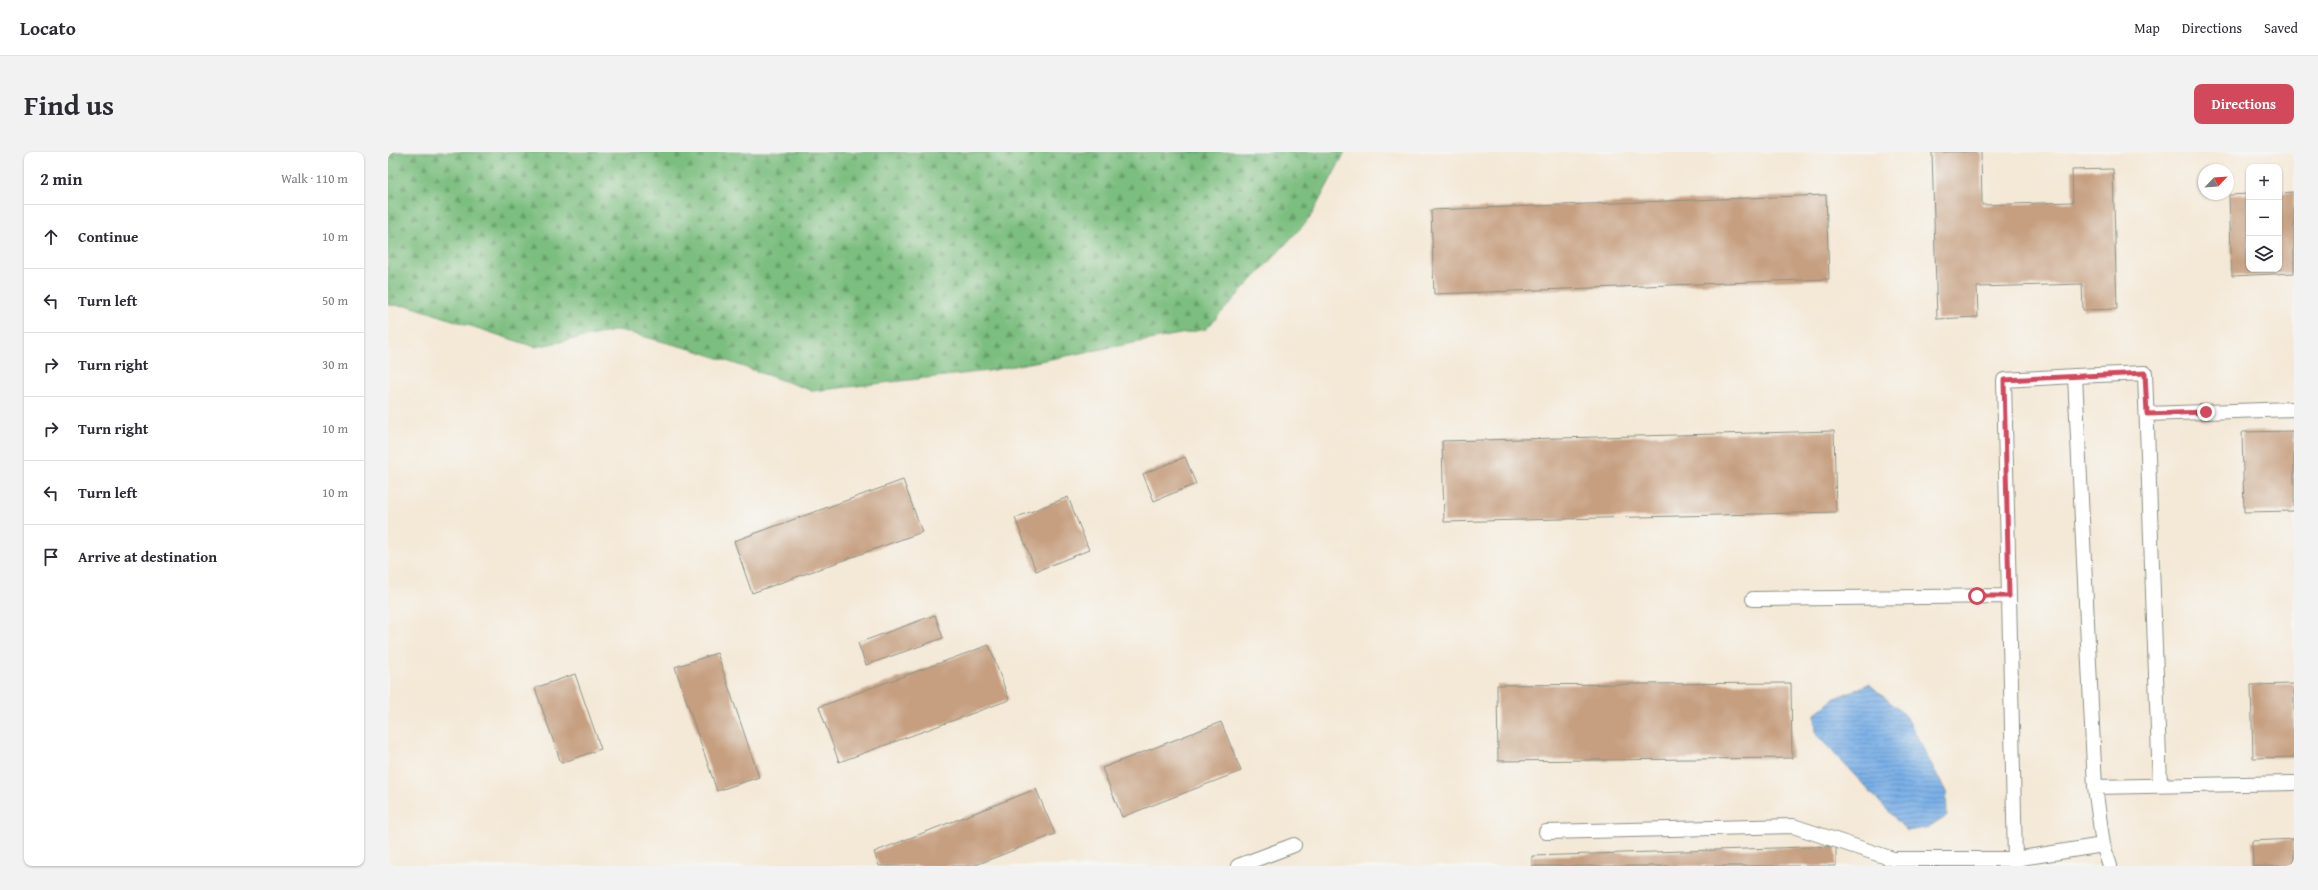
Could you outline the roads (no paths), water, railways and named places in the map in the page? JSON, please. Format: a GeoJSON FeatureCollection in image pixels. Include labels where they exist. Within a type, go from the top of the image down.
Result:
{"type":"FeatureCollection","features":[{"type":"Feature","properties":{"kind":"lane"},"geometry":{"type":"LineString","coordinates":[[2015,863],[2004,380],[2145,373],[2160,785]]}},
{"type":"Feature","properties":{"kind":"lane"},"geometry":{"type":"LineString","coordinates":[[2076,376],[2095,787],[2103,845],[2110,866]]}},
{"type":"Feature","properties":{"kind":"lane"},"geometry":{"type":"LineString","coordinates":[[2147,414],[2294,409]]}},
{"type":"Feature","properties":{"kind":"lane"},"geometry":{"type":"LineString","coordinates":[[1753,599],[2009,596]]}},
{"type":"Feature","properties":{"kind":"lane"},"geometry":{"type":"LineString","coordinates":[[2095,787],[2294,783]]}},
{"type":"Feature","properties":{"kind":"lane"},"geometry":{"type":"LineString","coordinates":[[1546,832],[1793,826],[1893,858],[2015,863],[2103,845]]}},
{"type":"Feature","properties":{"kind":"lane"},"geometry":{"type":"LineString","coordinates":[[1238,866],[1294,845]]}},
{"type":"Feature","properties":{"kind":"water"},"geometry":{"type":"Polygon","coordinates":[[[1869,684],[1906,716],[1946,792],[1947,816],[1930,827],[1907,831],[1816,734],[1815,714],[1835,698],[1869,684]]]}}]}
